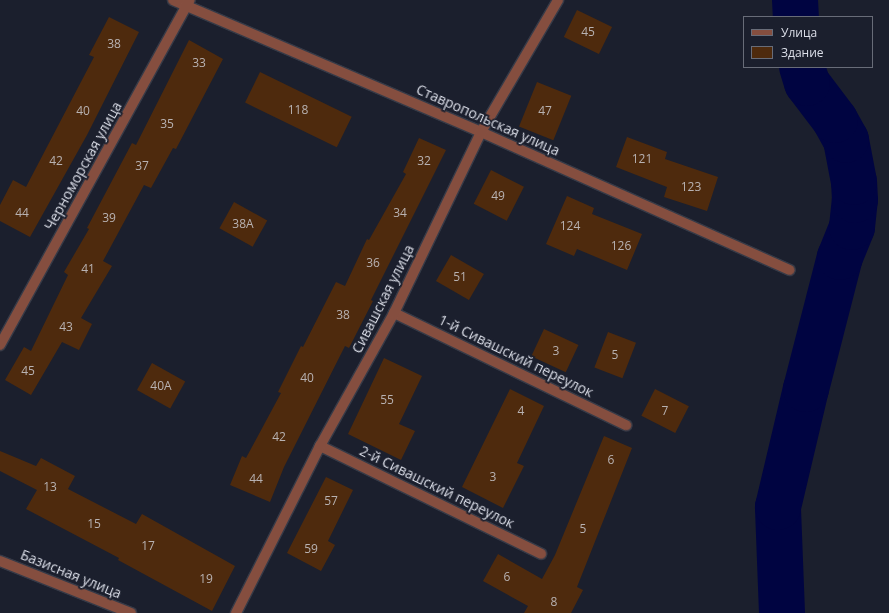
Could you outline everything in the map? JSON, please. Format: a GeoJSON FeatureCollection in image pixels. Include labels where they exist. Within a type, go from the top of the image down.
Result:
{"type":"FeatureCollection","features":[{"type":"Feature","properties":{"kind":"street","name":"Ставропольская улица"},"geometry":{"type":"LineString","coordinates":[[173,0],[189,3],[789,270]]}},
{"type":"Feature","properties":{"kind":"street","name":"Сивашская улица"},"geometry":{"type":"LineString","coordinates":[[236,613],[320,446],[394,312],[481,132],[558,0]]}},
{"type":"Feature","properties":{"kind":"street","name":"Черноморская улица"},"geometry":{"type":"LineString","coordinates":[[0,345],[189,3]]}},
{"type":"Feature","properties":{"kind":"street","name":"1-й Сивашский переулок"},"geometry":{"type":"LineString","coordinates":[[394,312],[626,425]]}},
{"type":"Feature","properties":{"kind":"street","name":"2-й Сивашский переулок"},"geometry":{"type":"LineString","coordinates":[[320,446],[541,554]]}},
{"type":"Feature","properties":{"kind":"street","name":"Базисная улица"},"geometry":{"type":"LineString","coordinates":[[0,561],[131,613]]}},
{"type":"Feature","properties":{"kind":"building"},"geometry":{"type":"Polygon","coordinates":[[[577,10],[612,27],[599,54],[564,37],[577,10]]]}},
{"type":"Feature","properties":{"kind":"building"},"geometry":{"type":"Polygon","coordinates":[[[109,17],[139,32],[87,135],[30,237],[0,221],[0,205],[13,180],[26,187],[94,57],[89,55],[109,17]]]}},
{"type":"Feature","properties":{"kind":"building"},"geometry":{"type":"Polygon","coordinates":[[[189,40],[223,59],[176,149],[173,148],[151,188],[144,185],[103,261],[112,266],[81,318],[92,324],[79,350],[62,342],[31,395],[5,380],[24,347],[31,351],[68,275],[64,272],[89,229],[87,228],[132,143],[136,145],[189,40]]]}},
{"type":"Feature","properties":{"kind":"building"},"geometry":{"type":"Polygon","coordinates":[[[260,72],[352,117],[337,147],[245,103],[260,72]]]}},
{"type":"Feature","properties":{"kind":"building"},"geometry":{"type":"Polygon","coordinates":[[[537,82],[571,96],[553,140],[519,127],[537,82]]]}},
{"type":"Feature","properties":{"kind":"building"},"geometry":{"type":"Polygon","coordinates":[[[627,137],[667,152],[665,159],[718,177],[707,211],[664,197],[667,187],[616,167],[627,137]]]}},
{"type":"Feature","properties":{"kind":"building"},"geometry":{"type":"Polygon","coordinates":[[[419,138],[446,150],[371,300],[373,301],[349,348],[345,346],[284,467],[270,502],[230,485],[242,456],[246,458],[281,393],[278,392],[301,346],[303,347],[336,282],[345,286],[367,239],[369,240],[406,174],[403,172],[419,138]]]}},
{"type":"Feature","properties":{"kind":"building"},"geometry":{"type":"Polygon","coordinates":[[[491,170],[524,187],[507,221],[474,204],[491,170]]]}},
{"type":"Feature","properties":{"kind":"building"},"geometry":{"type":"Polygon","coordinates":[[[567,196],[594,208],[592,214],[642,234],[627,270],[577,249],[574,256],[546,244],[567,196]]]}},
{"type":"Feature","properties":{"kind":"building"},"geometry":{"type":"Polygon","coordinates":[[[234,202],[267,220],[253,247],[219,228],[234,202]]]}},
{"type":"Feature","properties":{"kind":"building"},"geometry":{"type":"Polygon","coordinates":[[[451,255],[484,274],[469,300],[436,281],[451,255]]]}},
{"type":"Feature","properties":{"kind":"building"},"geometry":{"type":"Polygon","coordinates":[[[544,329],[578,345],[566,372],[531,356],[544,329]]]}},
{"type":"Feature","properties":{"kind":"building"},"geometry":{"type":"Polygon","coordinates":[[[608,332],[636,343],[622,378],[594,367],[608,332]]]}},
{"type":"Feature","properties":{"kind":"building"},"geometry":{"type":"Polygon","coordinates":[[[384,358],[422,376],[399,424],[415,431],[401,460],[348,434],[384,358]]]}},
{"type":"Feature","properties":{"kind":"building"},"geometry":{"type":"Polygon","coordinates":[[[152,363],[185,381],[170,409],[137,390],[152,363]]]}},
{"type":"Feature","properties":{"kind":"building"},"geometry":{"type":"Polygon","coordinates":[[[510,389],[544,406],[517,463],[524,466],[503,508],[462,487],[510,389]]]}},
{"type":"Feature","properties":{"kind":"building"},"geometry":{"type":"Polygon","coordinates":[[[655,389],[689,406],[675,433],[641,416],[655,389]]]}},
{"type":"Feature","properties":{"kind":"building"},"geometry":{"type":"Polygon","coordinates":[[[604,436],[632,448],[577,587],[583,590],[571,613],[524,613],[528,606],[483,581],[498,554],[542,579],[555,555],[604,436]]]}},
{"type":"Feature","properties":{"kind":"building"},"geometry":{"type":"Polygon","coordinates":[[[0,451],[36,466],[41,458],[75,476],[68,489],[136,524],[142,514],[235,566],[212,611],[118,560],[119,558],[26,509],[37,490],[0,471],[0,451]]]}},
{"type":"Feature","properties":{"kind":"building"},"geometry":{"type":"Polygon","coordinates":[[[326,477],[353,490],[328,541],[335,545],[321,571],[287,553],[326,477]]]}},
{"type":"Feature","properties":{"kind":"waterway"},"geometry":{"type":"LineString","coordinates":[[795,0],[796,16]]}},
{"type":"Feature","properties":{"kind":"waterway"},"geometry":{"type":"LineString","coordinates":[[782,613],[778,507],[806,389],[840,257],[852,227],[855,200],[854,182],[846,140],[835,120],[807,83],[802,68]]}}]}
